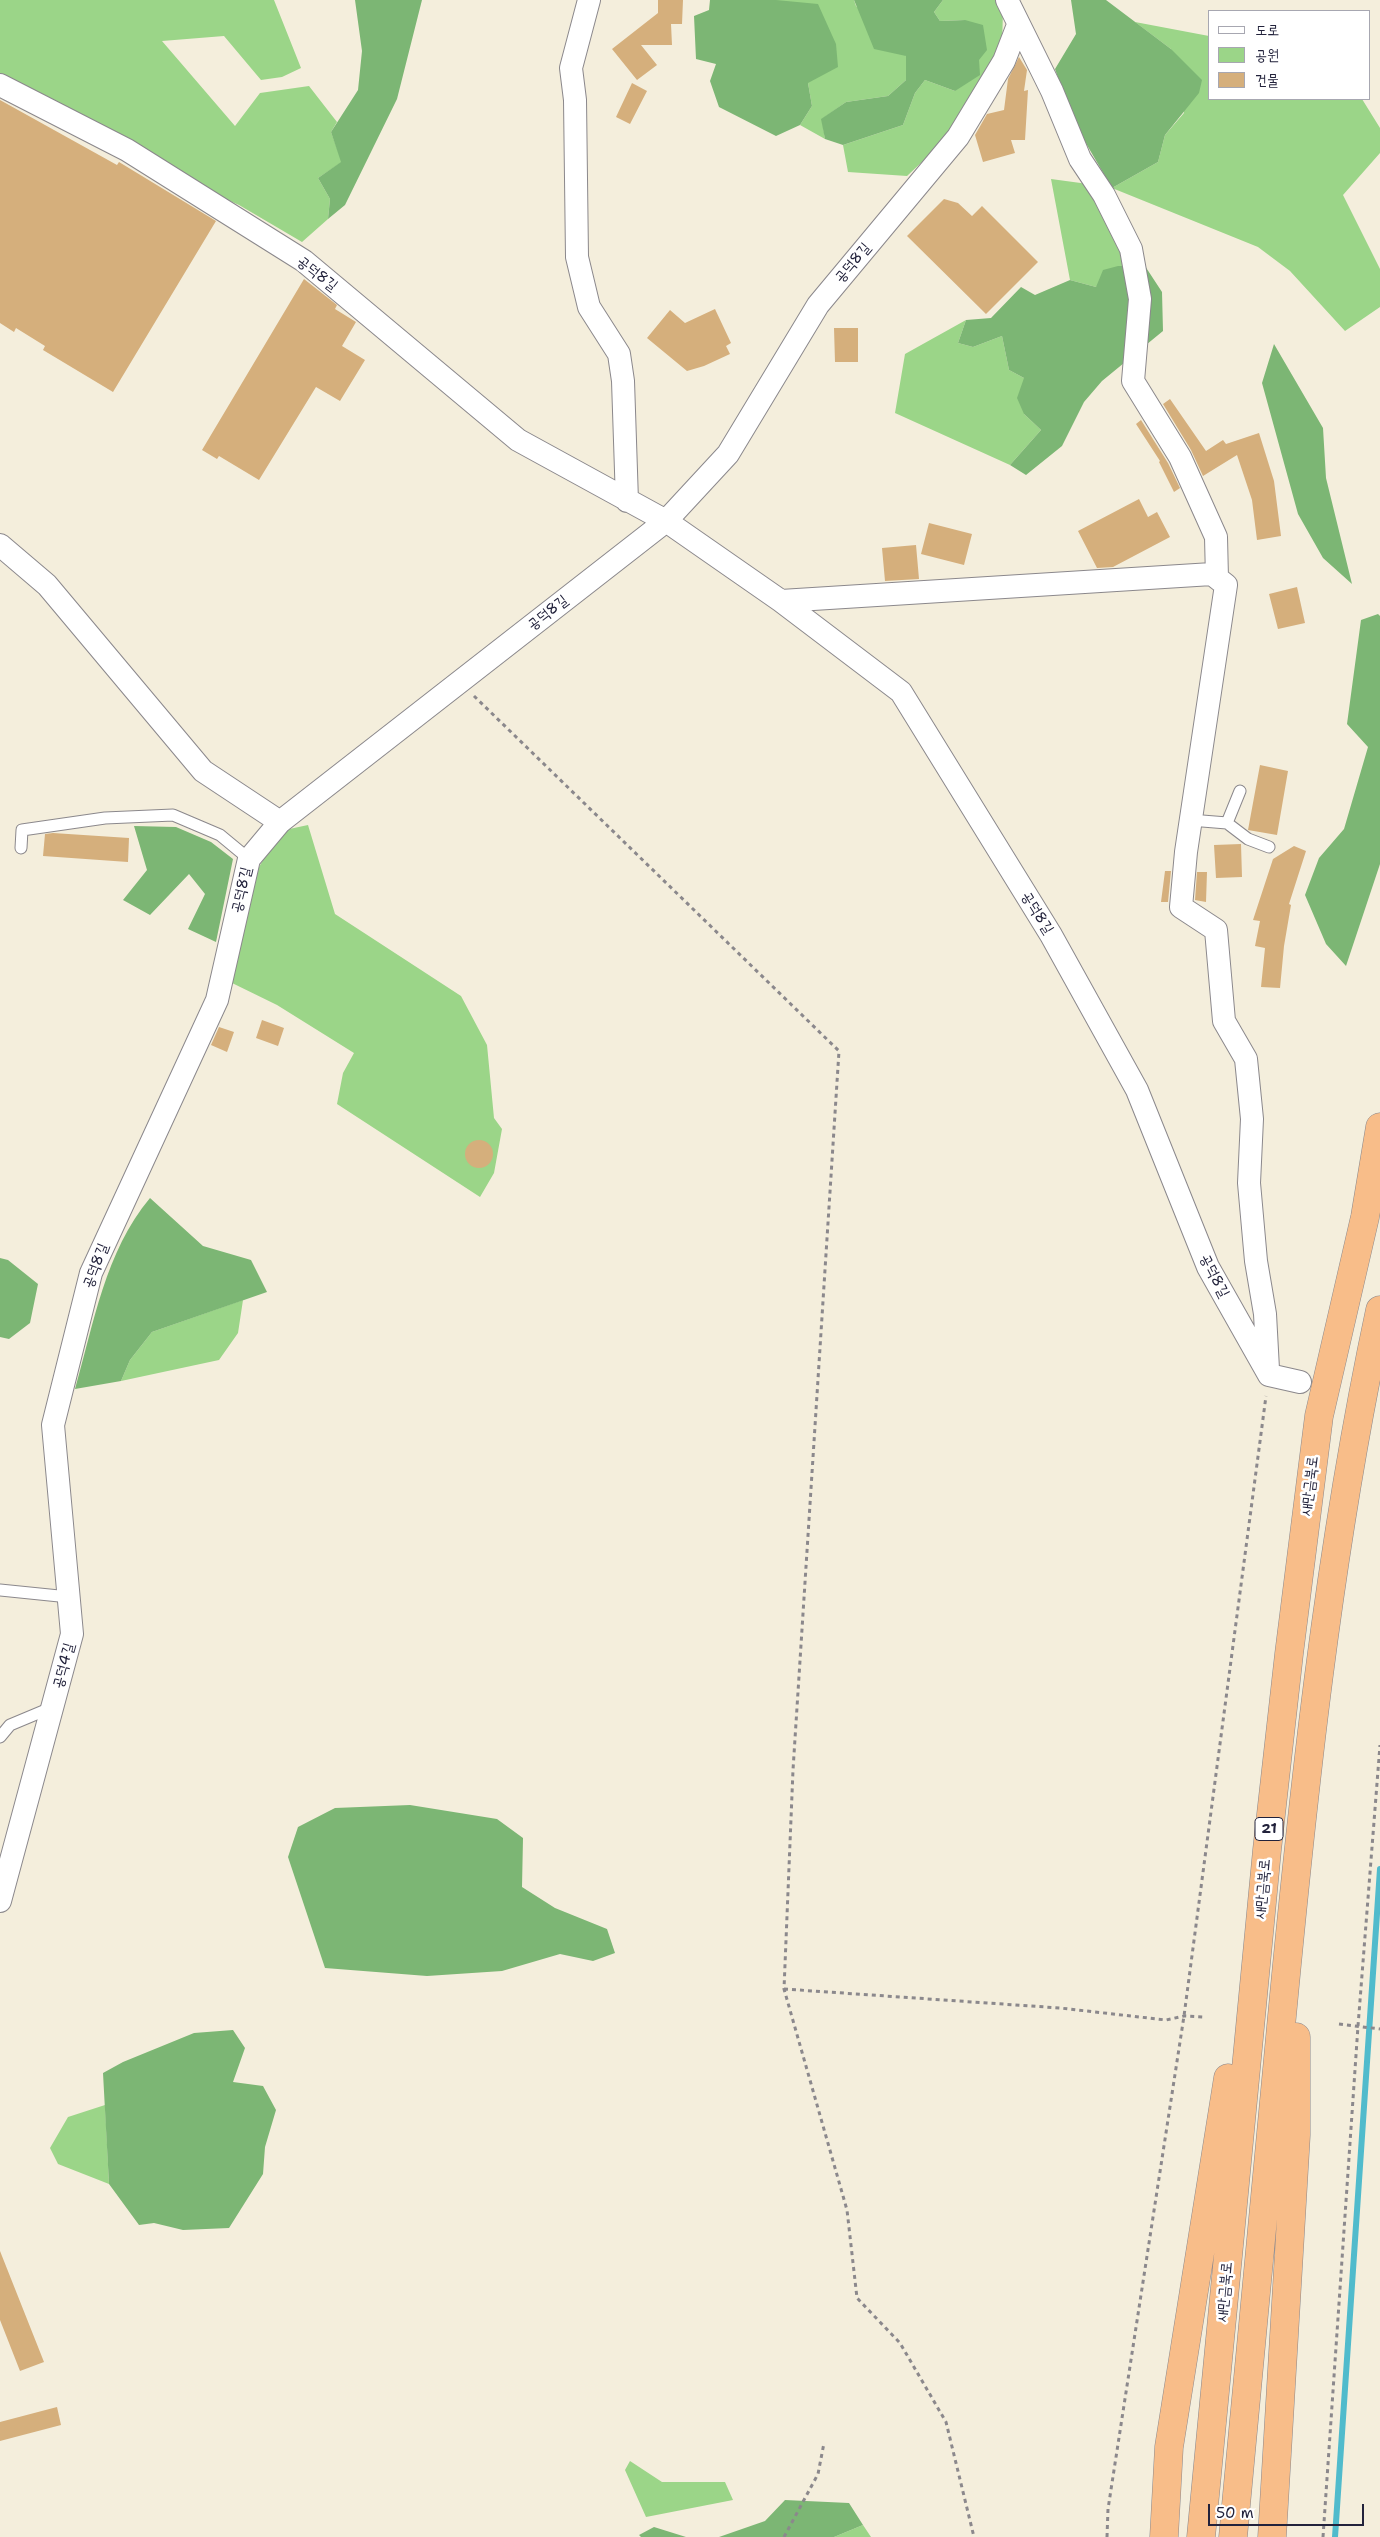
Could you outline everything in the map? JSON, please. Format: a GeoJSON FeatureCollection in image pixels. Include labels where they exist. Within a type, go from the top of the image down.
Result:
{"type":"FeatureCollection","features":[{"type":"Feature","properties":{"kind":"highway","name":"새만금북로"},"geometry":{"type":"LineString","coordinates":[[1201,2537],[1267,1850],[1319,1416],[1365,1217],[1380,1127]]}},
{"type":"Feature","properties":{"kind":"highway","name":"새만금북로"},"geometry":{"type":"LineString","coordinates":[[1233,2537],[1297,1854],[1322,1658],[1354,1433],[1380,1310]]}},
{"type":"Feature","properties":{"kind":"highway"},"geometry":{"type":"LineString","coordinates":[[1164,2537],[1169,2447],[1209,2193],[1267,1850]]}},
{"type":"Feature","properties":{"kind":"highway"},"geometry":{"type":"LineString","coordinates":[[1272,2537],[1296,2135],[1297,1854]]}},
{"type":"Feature","properties":{"kind":"street"},"geometry":{"type":"LineString","coordinates":[[588,0],[571,68],[575,100],[577,256],[589,307],[619,354],[623,381],[627,501]]}},
{"type":"Feature","properties":{"kind":"street"},"geometry":{"type":"LineString","coordinates":[[1007,0],[1018,26],[1052,91],[1080,159],[1104,195],[1131,248],[1140,300],[1132,381],[1180,458],[1216,537],[1216,578]]}},
{"type":"Feature","properties":{"kind":"street","name":"공덕8길"},"geometry":{"type":"LineString","coordinates":[[53,1426],[91,1273],[217,1000],[249,859],[280,822],[666,521],[728,454],[818,305],[958,137],[1004,61],[1018,26]]}},
{"type":"Feature","properties":{"kind":"street","name":"공덕8길"},"geometry":{"type":"LineString","coordinates":[[0,86],[127,150],[304,261],[518,440],[666,521],[780,601],[901,692],[1051,935],[1137,1090],[1208,1266],[1269,1375]]}},
{"type":"Feature","properties":{"kind":"street"},"geometry":{"type":"LineString","coordinates":[[0,545],[47,585],[203,771],[280,822]]}},
{"type":"Feature","properties":{"kind":"street"},"geometry":{"type":"LineString","coordinates":[[780,601],[1212,574],[1226,585],[1190,820],[1181,907],[1216,930],[1224,1021],[1246,1059],[1252,1119],[1249,1183],[1256,1261],[1265,1314],[1269,1375],[1300,1382]]}},
{"type":"Feature","properties":{"kind":"street","name":"공덕4길"},"geometry":{"type":"LineString","coordinates":[[0,1901],[72,1634],[53,1426]]}},
{"type":"Feature","properties":{"kind":"lane"},"geometry":{"type":"LineString","coordinates":[[1227,823],[1240,790]]}},
{"type":"Feature","properties":{"kind":"lane"},"geometry":{"type":"LineString","coordinates":[[21,848],[22,830],[105,818],[173,815],[220,835],[249,859]]}},
{"type":"Feature","properties":{"kind":"lane"},"geometry":{"type":"LineString","coordinates":[[1190,820],[1227,823],[1248,839],[1269,847]]}},
{"type":"Feature","properties":{"kind":"lane"},"geometry":{"type":"LineString","coordinates":[[0,1590],[69,1597]]}},
{"type":"Feature","properties":{"kind":"lane"},"geometry":{"type":"LineString","coordinates":[[0,1737],[10,1725],[52,1707]]}},
{"type":"Feature","properties":{"kind":"path"},"geometry":{"type":"LineString","coordinates":[[460,682],[839,1051],[793,1760],[784,1989],[847,2210],[857,2298],[900,2343],[946,2422],[974,2537]]}},
{"type":"Feature","properties":{"kind":"path"},"geometry":{"type":"LineString","coordinates":[[1107,2537],[1108,2509],[1184,2016],[1269,1375]]}},
{"type":"Feature","properties":{"kind":"path"},"geometry":{"type":"LineString","coordinates":[[1322,2537],[1380,1744]]}},
{"type":"Feature","properties":{"kind":"path"},"geometry":{"type":"LineString","coordinates":[[784,1989],[1060,2008],[1166,2020],[1184,2016],[1204,2018]]}},
{"type":"Feature","properties":{"kind":"path"},"geometry":{"type":"LineString","coordinates":[[1339,2024],[1379,2029]]}},
{"type":"Feature","properties":{"kind":"path"},"geometry":{"type":"LineString","coordinates":[[784,2537],[818,2474],[824,2443]]}},
{"type":"Feature","properties":{"kind":"green space"},"geometry":{"type":"Polygon","coordinates":[[[0,0],[274,0],[301,68],[282,77],[261,80],[224,36],[162,41],[235,126],[260,93],[309,86],[337,122],[331,132],[342,162],[318,178],[330,199],[328,219],[302,242],[239,205],[205,190],[0,77],[0,0]]]}},
{"type":"Feature","properties":{"kind":"green space"},"geometry":{"type":"Polygon","coordinates":[[[355,0],[422,0],[397,99],[345,205],[328,219],[330,199],[318,178],[341,162],[331,132],[358,90],[362,51],[355,0]]]}},
{"type":"Feature","properties":{"kind":"green space"},"geometry":{"type":"Polygon","coordinates":[[[710,0],[776,0],[818,4],[836,44],[838,67],[808,83],[812,106],[800,125],[776,136],[719,107],[710,81],[716,64],[696,59],[694,16],[709,10],[710,0]]]}},
{"type":"Feature","properties":{"kind":"green space"},"geometry":{"type":"Polygon","coordinates":[[[776,0],[854,0],[856,6],[906,56],[906,80],[888,96],[846,102],[822,119],[825,139],[800,125],[812,106],[808,83],[776,0]]]}},
{"type":"Feature","properties":{"kind":"green space"},"geometry":{"type":"Polygon","coordinates":[[[854,0],[943,0],[934,12],[940,21],[965,20],[983,25],[987,50],[979,60],[980,75],[955,91],[925,80],[915,93],[903,125],[843,145],[825,139],[821,119],[846,102],[888,96],[906,80],[906,56],[874,49],[854,0]]]}},
{"type":"Feature","properties":{"kind":"green space"},"geometry":{"type":"Polygon","coordinates":[[[943,0],[998,0],[1003,9],[1002,48],[984,83],[939,146],[907,176],[848,172],[843,145],[903,125],[915,93],[925,80],[955,91],[965,20],[940,21],[934,12],[943,0]]]}},
{"type":"Feature","properties":{"kind":"green space"},"geometry":{"type":"Polygon","coordinates":[[[1071,0],[1106,0],[1171,49],[1202,80],[1199,93],[1165,135],[1158,162],[1112,188],[1073,121],[1055,69],[1076,34],[1071,0]]]}},
{"type":"Feature","properties":{"kind":"green space"},"geometry":{"type":"Polygon","coordinates":[[[1135,22],[1208,36],[1208,100],[1363,100],[1380,128],[1380,153],[1343,195],[1380,269],[1380,307],[1345,331],[1290,271],[1258,247],[1112,188],[1158,162],[1165,135],[1184,113],[1171,49],[1135,22]]]}},
{"type":"Feature","properties":{"kind":"green space"},"geometry":{"type":"Polygon","coordinates":[[[1051,179],[1088,184],[1127,266],[1096,287],[1070,280],[1051,179]]]}},
{"type":"Feature","properties":{"kind":"green space"},"geometry":{"type":"Polygon","coordinates":[[[1118,266],[1145,266],[1162,292],[1163,331],[1102,381],[1084,402],[1062,446],[1026,475],[1010,465],[1041,430],[1024,414],[1017,398],[1024,378],[1009,370],[1002,336],[973,347],[958,343],[966,320],[991,318],[1021,287],[1035,295],[1070,280],[1096,287],[1103,270],[1118,266]]]}},
{"type":"Feature","properties":{"kind":"green space"},"geometry":{"type":"Polygon","coordinates":[[[966,320],[958,343],[973,347],[1002,336],[1009,370],[1024,378],[1024,414],[1041,430],[1010,465],[895,413],[905,354],[966,320]]]}},
{"type":"Feature","properties":{"kind":"green space"},"geometry":{"type":"Polygon","coordinates":[[[1274,344],[1323,428],[1326,478],[1352,584],[1323,558],[1298,514],[1262,383],[1274,344]]]}},
{"type":"Feature","properties":{"kind":"green space"},"geometry":{"type":"Polygon","coordinates":[[[1378,614],[1380,616],[1380,864],[1346,966],[1326,944],[1305,895],[1319,858],[1344,829],[1368,747],[1347,724],[1361,620],[1378,614]]]}},
{"type":"Feature","properties":{"kind":"green space"},"geometry":{"type":"Polygon","coordinates":[[[308,825],[335,914],[461,996],[487,1045],[494,1118],[502,1129],[494,1173],[480,1197],[337,1104],[343,1073],[354,1053],[277,1005],[230,982],[259,867],[280,831],[308,825]]]}},
{"type":"Feature","properties":{"kind":"green space"},"geometry":{"type":"Polygon","coordinates":[[[134,826],[176,827],[211,842],[233,859],[216,942],[188,929],[205,894],[189,874],[150,915],[123,900],[147,870],[134,826]]]}},
{"type":"Feature","properties":{"kind":"green space"},"geometry":{"type":"Polygon","coordinates":[[[150,1198],[203,1246],[251,1260],[267,1292],[152,1332],[130,1360],[121,1381],[75,1389],[95,1314],[112,1265],[122,1241],[150,1198]]]}},
{"type":"Feature","properties":{"kind":"green space"},"geometry":{"type":"Polygon","coordinates":[[[0,1258],[8,1260],[38,1284],[30,1323],[9,1339],[0,1337],[0,1258]]]}},
{"type":"Feature","properties":{"kind":"green space"},"geometry":{"type":"Polygon","coordinates":[[[243,1300],[238,1333],[219,1360],[121,1381],[130,1360],[152,1332],[243,1300]]]}},
{"type":"Feature","properties":{"kind":"green space"},"geometry":{"type":"Polygon","coordinates":[[[410,1805],[497,1819],[523,1838],[522,1887],[555,1908],[607,1929],[615,1953],[593,1961],[560,1954],[502,1971],[427,1976],[325,1968],[288,1857],[298,1827],[335,1808],[410,1805]]]}},
{"type":"Feature","properties":{"kind":"green space"},"geometry":{"type":"Polygon","coordinates":[[[233,2030],[245,2048],[233,2082],[263,2086],[276,2110],[265,2147],[263,2174],[229,2228],[183,2230],[154,2223],[139,2225],[109,2184],[103,2073],[123,2062],[194,2033],[233,2030]]]}},
{"type":"Feature","properties":{"kind":"green space"},"geometry":{"type":"Polygon","coordinates":[[[105,2105],[109,2184],[58,2164],[50,2148],[68,2117],[105,2105]]]}},
{"type":"Feature","properties":{"kind":"green space"},"geometry":{"type":"Polygon","coordinates":[[[630,2461],[662,2482],[725,2482],[733,2500],[646,2517],[625,2470],[630,2461]]]}},
{"type":"Feature","properties":{"kind":"green space"},"geometry":{"type":"Polygon","coordinates":[[[785,2500],[849,2503],[863,2525],[834,2537],[719,2537],[765,2521],[785,2500]]]}},
{"type":"Feature","properties":{"kind":"green space"},"geometry":{"type":"Polygon","coordinates":[[[863,2525],[871,2537],[834,2537],[863,2525]]]}},
{"type":"Feature","properties":{"kind":"green space"},"geometry":{"type":"Polygon","coordinates":[[[654,2527],[686,2537],[641,2537],[639,2535],[654,2527]]]}},
{"type":"Feature","properties":{"kind":"building"},"geometry":{"type":"Polygon","coordinates":[[[658,0],[683,0],[682,24],[671,24],[672,45],[641,45],[657,65],[637,80],[612,49],[658,13],[658,0]]]}},
{"type":"Feature","properties":{"kind":"building"},"geometry":{"type":"Polygon","coordinates":[[[1019,57],[1027,70],[1024,91],[1028,90],[1025,140],[1011,140],[1015,153],[983,162],[975,135],[987,114],[1004,110],[1008,79],[1019,57]]]}},
{"type":"Feature","properties":{"kind":"building"},"geometry":{"type":"Polygon","coordinates":[[[632,83],[647,91],[630,124],[616,117],[632,83]]]}},
{"type":"Feature","properties":{"kind":"building"},"geometry":{"type":"Polygon","coordinates":[[[0,100],[117,165],[119,162],[216,221],[113,392],[43,350],[45,346],[16,328],[14,332],[0,323],[0,100]]]}},
{"type":"Feature","properties":{"kind":"building"},"geometry":{"type":"Polygon","coordinates":[[[944,199],[958,203],[972,216],[982,206],[1038,262],[986,314],[907,236],[944,199]]]}},
{"type":"Feature","properties":{"kind":"building"},"geometry":{"type":"Polygon","coordinates":[[[304,279],[337,305],[335,309],[356,322],[342,346],[365,360],[340,401],[316,387],[259,480],[219,456],[217,459],[202,450],[304,279]]]}},
{"type":"Feature","properties":{"kind":"building"},"geometry":{"type":"Polygon","coordinates":[[[715,309],[731,343],[726,346],[730,354],[704,366],[687,371],[647,338],[670,310],[685,323],[715,309]]]}},
{"type":"Feature","properties":{"kind":"building"},"geometry":{"type":"Polygon","coordinates":[[[834,328],[858,328],[858,362],[835,362],[834,328]]]}},
{"type":"Feature","properties":{"kind":"building"},"geometry":{"type":"Polygon","coordinates":[[[1170,399],[1206,451],[1223,440],[1226,444],[1259,433],[1274,481],[1281,536],[1257,540],[1252,500],[1237,455],[1203,476],[1191,450],[1163,404],[1170,399]]]}},
{"type":"Feature","properties":{"kind":"building"},"geometry":{"type":"Polygon","coordinates":[[[1141,420],[1168,463],[1180,488],[1174,492],[1160,461],[1136,424],[1141,420]]]}},
{"type":"Feature","properties":{"kind":"building"},"geometry":{"type":"Polygon","coordinates":[[[1139,499],[1148,517],[1157,512],[1170,537],[1113,567],[1097,568],[1078,531],[1139,499]]]}},
{"type":"Feature","properties":{"kind":"building"},"geometry":{"type":"Polygon","coordinates":[[[929,523],[972,534],[964,565],[921,554],[929,523]]]}},
{"type":"Feature","properties":{"kind":"building"},"geometry":{"type":"Polygon","coordinates":[[[916,545],[919,579],[885,581],[882,548],[916,545]]]}},
{"type":"Feature","properties":{"kind":"building"},"geometry":{"type":"Polygon","coordinates":[[[1297,587],[1305,623],[1278,629],[1269,594],[1297,587]]]}},
{"type":"Feature","properties":{"kind":"building"},"geometry":{"type":"Polygon","coordinates":[[[1260,765],[1288,771],[1277,835],[1248,830],[1260,765]]]}},
{"type":"Feature","properties":{"kind":"building"},"geometry":{"type":"Polygon","coordinates":[[[45,834],[129,838],[128,862],[43,856],[45,834]]]}},
{"type":"Feature","properties":{"kind":"building"},"geometry":{"type":"Polygon","coordinates":[[[1241,844],[1242,877],[1216,878],[1214,845],[1241,844]]]}},
{"type":"Feature","properties":{"kind":"building"},"geometry":{"type":"Polygon","coordinates":[[[1294,846],[1306,851],[1289,904],[1291,905],[1284,946],[1280,988],[1261,987],[1265,948],[1255,946],[1260,921],[1253,920],[1273,859],[1294,846]]]}},
{"type":"Feature","properties":{"kind":"building"},"geometry":{"type":"Polygon","coordinates":[[[1165,871],[1171,871],[1168,902],[1161,902],[1165,871]]]}},
{"type":"Feature","properties":{"kind":"building"},"geometry":{"type":"Polygon","coordinates":[[[1197,872],[1207,872],[1206,902],[1195,900],[1197,872]]]}},
{"type":"Feature","properties":{"kind":"building"},"geometry":{"type":"Polygon","coordinates":[[[262,1020],[284,1028],[278,1046],[256,1038],[262,1020]]]}},
{"type":"Feature","properties":{"kind":"building"},"geometry":{"type":"Polygon","coordinates":[[[219,1027],[234,1032],[227,1052],[211,1045],[219,1027]]]}},
{"type":"Feature","properties":{"kind":"building"},"geometry":{"type":"Polygon","coordinates":[[[479,1140],[489,1144],[493,1154],[489,1164],[479,1168],[469,1164],[465,1154],[469,1144],[479,1140]]]}},
{"type":"Feature","properties":{"kind":"building"},"geometry":{"type":"Polygon","coordinates":[[[0,2251],[44,2362],[20,2371],[0,2320],[0,2251]]]}},
{"type":"Feature","properties":{"kind":"building"},"geometry":{"type":"Polygon","coordinates":[[[57,2407],[61,2425],[0,2441],[0,2422],[57,2407]]]}},
{"type":"Feature","properties":{"kind":"waterway"},"geometry":{"type":"LineString","coordinates":[[1335,2537],[1380,1869]]}}]}
